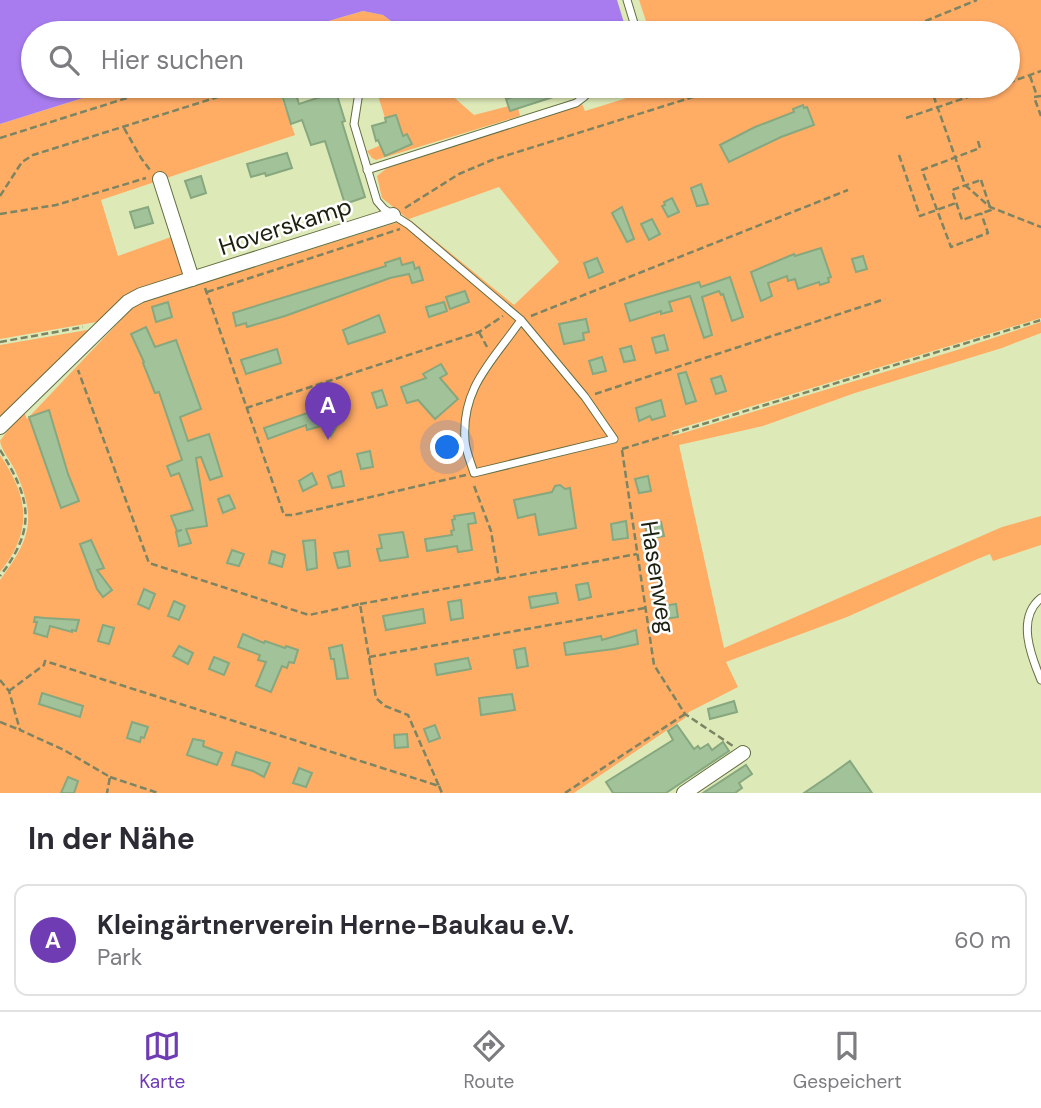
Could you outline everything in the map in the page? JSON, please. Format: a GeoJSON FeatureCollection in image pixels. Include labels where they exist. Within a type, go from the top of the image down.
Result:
{"type":"FeatureCollection","features":[{"type":"Feature","properties":{"kind":"street","name":"Hoverskamp"},"geometry":{"type":"LineString","coordinates":[[160,179],[191,279]]}},
{"type":"Feature","properties":{"kind":"street","name":"Hoverskamp"},"geometry":{"type":"LineString","coordinates":[[0,427],[128,302],[141,295],[393,215]]}},
{"type":"Feature","properties":{"kind":"street"},"geometry":{"type":"LineString","coordinates":[[684,793],[743,753]]}},
{"type":"Feature","properties":{"kind":"lane"},"geometry":{"type":"LineString","coordinates":[[626,0],[633,21]]}},
{"type":"Feature","properties":{"kind":"lane"},"geometry":{"type":"LineString","coordinates":[[358,98],[354,124],[377,201],[521,320],[585,397],[614,439],[474,473],[465,443],[466,406],[475,382],[494,360],[521,320]]}},
{"type":"Feature","properties":{"kind":"lane"},"geometry":{"type":"LineString","coordinates":[[367,170],[576,103],[583,98]]}},
{"type":"Feature","properties":{"kind":"lane"},"geometry":{"type":"LineString","coordinates":[[1041,598],[1029,614],[1028,637],[1041,680]]}},
{"type":"Feature","properties":{"kind":"path"},"geometry":{"type":"LineString","coordinates":[[932,21],[977,0]]}},
{"type":"Feature","properties":{"kind":"path"},"geometry":{"type":"LineString","coordinates":[[1020,79],[1041,71]]}},
{"type":"Feature","properties":{"kind":"path"},"geometry":{"type":"LineString","coordinates":[[1030,75],[1039,96],[1034,97],[1041,117]]}},
{"type":"Feature","properties":{"kind":"path"},"geometry":{"type":"LineString","coordinates":[[0,138],[127,98]]}},
{"type":"Feature","properties":{"kind":"path"},"geometry":{"type":"LineString","coordinates":[[0,196],[22,162],[33,155],[216,98]]}},
{"type":"Feature","properties":{"kind":"path"},"geometry":{"type":"LineString","coordinates":[[393,215],[459,174],[492,160],[689,98]]}},
{"type":"Feature","properties":{"kind":"path"},"geometry":{"type":"LineString","coordinates":[[934,98],[965,185],[990,208],[1041,227]]}},
{"type":"Feature","properties":{"kind":"path"},"geometry":{"type":"LineString","coordinates":[[906,118],[966,98]]}},
{"type":"Feature","properties":{"kind":"path"},"geometry":{"type":"LineString","coordinates":[[0,214],[56,205],[155,175],[141,159],[124,128]]}},
{"type":"Feature","properties":{"kind":"path"},"geometry":{"type":"LineString","coordinates":[[978,141],[980,148],[922,170],[951,247],[988,233],[981,214]]}},
{"type":"Feature","properties":{"kind":"path"},"geometry":{"type":"LineString","coordinates":[[899,155],[920,216],[957,203]]}},
{"type":"Feature","properties":{"kind":"path"},"geometry":{"type":"LineString","coordinates":[[981,180],[990,208],[991,210],[962,220],[952,190],[981,180]]}},
{"type":"Feature","properties":{"kind":"path"},"geometry":{"type":"LineString","coordinates":[[521,320],[848,190]]}},
{"type":"Feature","properties":{"kind":"path"},"geometry":{"type":"LineString","coordinates":[[1033,224],[1041,221]]}},
{"type":"Feature","properties":{"kind":"path"},"geometry":{"type":"LineString","coordinates":[[409,225],[206,291],[284,515],[474,473],[472,482],[491,531],[499,579]]}},
{"type":"Feature","properties":{"kind":"path"},"geometry":{"type":"LineString","coordinates":[[585,397],[882,300]]}},
{"type":"Feature","properties":{"kind":"path"},"geometry":{"type":"LineString","coordinates":[[247,408],[480,332],[512,311]]}},
{"type":"Feature","properties":{"kind":"path","name":"Hasenweg"},"geometry":{"type":"LineString","coordinates":[[685,714],[654,665],[622,449],[1041,320]]}},
{"type":"Feature","properties":{"kind":"path"},"geometry":{"type":"LineString","coordinates":[[0,342],[83,327],[97,331]]}},
{"type":"Feature","properties":{"kind":"path"},"geometry":{"type":"LineString","coordinates":[[480,332],[494,360]]}},
{"type":"Feature","properties":{"kind":"path"},"geometry":{"type":"LineString","coordinates":[[69,359],[78,368],[149,563],[309,615],[637,554]]}},
{"type":"Feature","properties":{"kind":"path"},"geometry":{"type":"LineString","coordinates":[[0,450],[18,483],[24,501],[26,524],[20,547],[0,576]]}},
{"type":"Feature","properties":{"kind":"path"},"geometry":{"type":"LineString","coordinates":[[360,604],[376,698],[386,706],[408,715],[442,793]]}},
{"type":"Feature","properties":{"kind":"path"},"geometry":{"type":"LineString","coordinates":[[369,657],[646,607]]}},
{"type":"Feature","properties":{"kind":"path"},"geometry":{"type":"LineString","coordinates":[[9,691],[44,665],[45,661],[439,786]]}},
{"type":"Feature","properties":{"kind":"path"},"geometry":{"type":"LineString","coordinates":[[0,680],[9,691],[20,730]]}},
{"type":"Feature","properties":{"kind":"path"},"geometry":{"type":"LineString","coordinates":[[565,793],[685,714],[743,753]]}},
{"type":"Feature","properties":{"kind":"path"},"geometry":{"type":"LineString","coordinates":[[0,722],[64,750],[110,777],[158,793]]}},
{"type":"Feature","properties":{"kind":"path"},"geometry":{"type":"LineString","coordinates":[[107,793],[110,777]]}},
{"type":"Feature","properties":{"kind":"shaded area"},"geometry":{"type":"Polygon","coordinates":[[[0,0],[617,0],[623,21],[391,21],[383,15],[363,11],[328,21],[21,21],[21,98],[83,98],[0,124],[0,0]]]}},
{"type":"Feature","properties":{"kind":"shaded area"},"geometry":{"type":"Polygon","coordinates":[[[639,0],[1041,0],[1041,318],[671,431],[673,436],[1041,322],[1041,333],[1002,348],[855,393],[763,426],[679,445],[724,648],[1002,527],[1041,516],[1041,545],[993,561],[990,554],[847,617],[726,662],[738,687],[689,712],[685,718],[574,793],[0,793],[0,580],[19,552],[27,528],[28,515],[22,487],[0,441],[23,410],[27,419],[136,304],[408,219],[382,198],[377,176],[387,168],[582,104],[585,111],[627,98],[1020,98],[1020,21],[646,21],[639,0]],[[499,187],[409,219],[514,305],[559,262],[499,187]]]}},
{"type":"Feature","properties":{"kind":"shaded area"},"geometry":{"type":"Polygon","coordinates":[[[363,11],[383,15],[391,21],[328,21],[363,11]]]}},
{"type":"Feature","properties":{"kind":"shaded area"},"geometry":{"type":"Polygon","coordinates":[[[83,98],[281,98],[295,135],[101,200],[118,256],[171,237],[184,274],[102,321],[0,339],[0,124],[83,98]]]}},
{"type":"Feature","properties":{"kind":"shaded area"},"geometry":{"type":"Polygon","coordinates":[[[379,98],[455,98],[474,115],[509,106],[510,111],[518,108],[520,116],[376,160],[367,151],[381,145],[385,156],[411,144],[407,134],[398,138],[386,123],[398,120],[397,115],[385,118],[379,98]]]}},
{"type":"Feature","properties":{"kind":"shaded area"},"geometry":{"type":"Polygon","coordinates":[[[89,331],[0,423],[0,345],[89,331]]]}},
{"type":"Feature","properties":{"kind":"shaded area"},"geometry":{"type":"Polygon","coordinates":[[[0,455],[17,486],[23,514],[18,542],[0,572],[0,455]]]}},
{"type":"Feature","properties":{"kind":"building"},"geometry":{"type":"Polygon","coordinates":[[[283,98],[297,98],[299,104],[318,98],[338,98],[345,121],[342,122],[365,197],[345,204],[325,141],[311,145],[302,120],[291,124],[283,98]]]}},
{"type":"Feature","properties":{"kind":"building"},"geometry":{"type":"Polygon","coordinates":[[[509,98],[550,98],[510,111],[506,99],[509,98]]]}},
{"type":"Feature","properties":{"kind":"building"},"geometry":{"type":"Polygon","coordinates":[[[803,105],[804,108],[807,107],[814,125],[781,137],[729,162],[720,145],[755,127],[794,112],[793,109],[803,105]]]}},
{"type":"Feature","properties":{"kind":"building"},"geometry":{"type":"Polygon","coordinates":[[[396,115],[403,136],[407,134],[412,144],[385,156],[378,140],[376,141],[372,126],[386,122],[385,118],[396,115]]]}},
{"type":"Feature","properties":{"kind":"building"},"geometry":{"type":"Polygon","coordinates":[[[287,153],[292,168],[266,176],[265,173],[251,177],[247,164],[287,153]]]}},
{"type":"Feature","properties":{"kind":"building"},"geometry":{"type":"Polygon","coordinates":[[[201,176],[206,193],[191,198],[185,181],[201,176]]]}},
{"type":"Feature","properties":{"kind":"building"},"geometry":{"type":"Polygon","coordinates":[[[701,184],[708,204],[697,206],[691,188],[701,184]]]}},
{"type":"Feature","properties":{"kind":"building"},"geometry":{"type":"Polygon","coordinates":[[[672,198],[679,212],[668,217],[662,206],[672,198]]]}},
{"type":"Feature","properties":{"kind":"building"},"geometry":{"type":"Polygon","coordinates":[[[148,207],[153,223],[135,228],[130,212],[148,207]]]}},
{"type":"Feature","properties":{"kind":"building"},"geometry":{"type":"Polygon","coordinates":[[[622,207],[634,239],[627,242],[612,213],[622,207]]]}},
{"type":"Feature","properties":{"kind":"building"},"geometry":{"type":"Polygon","coordinates":[[[652,219],[660,234],[649,240],[641,224],[652,219]]]}},
{"type":"Feature","properties":{"kind":"building"},"geometry":{"type":"Polygon","coordinates":[[[821,248],[831,277],[828,278],[829,282],[820,285],[819,282],[798,289],[795,279],[788,281],[787,276],[768,283],[772,296],[761,301],[751,272],[794,254],[795,256],[821,248]]]}},
{"type":"Feature","properties":{"kind":"building"},"geometry":{"type":"Polygon","coordinates":[[[863,256],[867,269],[856,272],[852,259],[863,256]]]}},
{"type":"Feature","properties":{"kind":"building"},"geometry":{"type":"Polygon","coordinates":[[[400,258],[402,265],[413,262],[415,269],[419,267],[423,280],[412,283],[409,274],[390,278],[285,316],[247,327],[246,323],[236,326],[233,313],[386,266],[385,263],[400,258]]]}},
{"type":"Feature","properties":{"kind":"building"},"geometry":{"type":"Polygon","coordinates":[[[597,258],[603,272],[589,278],[584,263],[597,258]]]}},
{"type":"Feature","properties":{"kind":"building"},"geometry":{"type":"Polygon","coordinates":[[[730,277],[743,317],[732,321],[723,294],[719,291],[702,297],[712,335],[704,338],[690,296],[669,302],[672,311],[661,314],[661,311],[630,321],[625,304],[699,282],[701,287],[730,277]]]}},
{"type":"Feature","properties":{"kind":"building"},"geometry":{"type":"Polygon","coordinates":[[[465,291],[469,302],[450,309],[446,297],[465,291]]]}},
{"type":"Feature","properties":{"kind":"building"},"geometry":{"type":"Polygon","coordinates":[[[168,302],[172,317],[156,322],[152,307],[168,302]]]}},
{"type":"Feature","properties":{"kind":"building"},"geometry":{"type":"Polygon","coordinates":[[[444,302],[447,311],[429,317],[426,307],[444,302]]]}},
{"type":"Feature","properties":{"kind":"building"},"geometry":{"type":"Polygon","coordinates":[[[379,315],[385,332],[348,344],[343,330],[379,315]]]}},
{"type":"Feature","properties":{"kind":"building"},"geometry":{"type":"Polygon","coordinates":[[[586,319],[589,332],[583,333],[584,340],[564,344],[559,324],[586,319]]]}},
{"type":"Feature","properties":{"kind":"building"},"geometry":{"type":"Polygon","coordinates":[[[146,327],[155,347],[176,340],[201,409],[180,417],[188,441],[209,434],[222,476],[210,480],[201,457],[196,458],[207,526],[186,529],[191,543],[179,546],[176,532],[182,530],[177,531],[171,516],[193,510],[179,473],[171,476],[167,466],[182,460],[159,392],[155,393],[131,334],[146,327]]]}},
{"type":"Feature","properties":{"kind":"building"},"geometry":{"type":"Polygon","coordinates":[[[664,335],[668,350],[656,353],[652,338],[664,335]]]}},
{"type":"Feature","properties":{"kind":"building"},"geometry":{"type":"Polygon","coordinates":[[[631,346],[635,360],[624,362],[620,349],[631,346]]]}},
{"type":"Feature","properties":{"kind":"building"},"geometry":{"type":"Polygon","coordinates":[[[277,349],[281,363],[246,374],[241,360],[277,349]]]}},
{"type":"Feature","properties":{"kind":"building"},"geometry":{"type":"Polygon","coordinates":[[[602,357],[606,371],[593,374],[589,361],[602,357]]]}},
{"type":"Feature","properties":{"kind":"building"},"geometry":{"type":"Polygon","coordinates":[[[441,364],[447,374],[440,378],[458,399],[435,419],[418,400],[407,403],[401,387],[426,378],[423,374],[441,364]]]}},
{"type":"Feature","properties":{"kind":"building"},"geometry":{"type":"Polygon","coordinates":[[[686,372],[696,401],[686,404],[678,374],[686,372]]]}},
{"type":"Feature","properties":{"kind":"building"},"geometry":{"type":"Polygon","coordinates":[[[721,376],[726,391],[716,394],[711,379],[721,376]]]}},
{"type":"Feature","properties":{"kind":"building"},"geometry":{"type":"Polygon","coordinates":[[[382,390],[387,405],[377,408],[372,393],[382,390]]]}},
{"type":"Feature","properties":{"kind":"building"},"geometry":{"type":"Polygon","coordinates":[[[661,400],[665,416],[652,420],[650,416],[639,421],[636,408],[661,400]]]}},
{"type":"Feature","properties":{"kind":"building"},"geometry":{"type":"Polygon","coordinates":[[[336,403],[341,419],[331,436],[328,424],[307,430],[306,425],[268,439],[264,428],[336,403]]]}},
{"type":"Feature","properties":{"kind":"building"},"geometry":{"type":"Polygon","coordinates":[[[49,410],[79,501],[61,508],[29,417],[49,410]]]}},
{"type":"Feature","properties":{"kind":"building"},"geometry":{"type":"Polygon","coordinates":[[[370,451],[373,467],[361,469],[357,454],[370,451]]]}},
{"type":"Feature","properties":{"kind":"building"},"geometry":{"type":"Polygon","coordinates":[[[341,471],[344,486],[332,488],[328,476],[341,471]]]}},
{"type":"Feature","properties":{"kind":"building"},"geometry":{"type":"Polygon","coordinates":[[[312,473],[317,484],[303,491],[299,481],[312,473]]]}},
{"type":"Feature","properties":{"kind":"building"},"geometry":{"type":"Polygon","coordinates":[[[648,476],[651,491],[639,493],[635,479],[648,476]]]}},
{"type":"Feature","properties":{"kind":"building"},"geometry":{"type":"Polygon","coordinates":[[[560,485],[565,489],[570,488],[576,528],[539,535],[535,514],[518,518],[514,500],[552,492],[555,486],[560,485]]]}},
{"type":"Feature","properties":{"kind":"building"},"geometry":{"type":"Polygon","coordinates":[[[229,495],[235,508],[223,513],[218,499],[229,495]]]}},
{"type":"Feature","properties":{"kind":"building"},"geometry":{"type":"Polygon","coordinates":[[[474,513],[476,523],[468,524],[472,550],[458,552],[457,546],[427,551],[425,539],[452,535],[454,516],[474,513]]]}},
{"type":"Feature","properties":{"kind":"building"},"geometry":{"type":"Polygon","coordinates":[[[626,521],[628,538],[613,540],[611,524],[626,521]]]}},
{"type":"Feature","properties":{"kind":"building"},"geometry":{"type":"Polygon","coordinates":[[[661,522],[664,536],[648,539],[645,526],[661,522]]]}},
{"type":"Feature","properties":{"kind":"building"},"geometry":{"type":"Polygon","coordinates":[[[403,532],[408,557],[380,561],[377,549],[382,548],[379,535],[403,532]]]}},
{"type":"Feature","properties":{"kind":"building"},"geometry":{"type":"Polygon","coordinates":[[[91,540],[104,568],[97,570],[112,590],[103,597],[97,589],[80,544],[91,540]]]}},
{"type":"Feature","properties":{"kind":"building"},"geometry":{"type":"Polygon","coordinates":[[[315,540],[317,568],[307,570],[303,541],[315,540]]]}},
{"type":"Feature","properties":{"kind":"building"},"geometry":{"type":"Polygon","coordinates":[[[232,550],[244,554],[239,566],[227,563],[232,550]]]}},
{"type":"Feature","properties":{"kind":"building"},"geometry":{"type":"Polygon","coordinates":[[[272,551],[285,555],[282,567],[269,563],[272,551]]]}},
{"type":"Feature","properties":{"kind":"building"},"geometry":{"type":"Polygon","coordinates":[[[348,551],[350,566],[338,568],[334,553],[348,551]]]}},
{"type":"Feature","properties":{"kind":"building"},"geometry":{"type":"Polygon","coordinates":[[[588,583],[591,597],[579,600],[576,585],[588,583]]]}},
{"type":"Feature","properties":{"kind":"building"},"geometry":{"type":"Polygon","coordinates":[[[144,589],[155,594],[149,609],[138,604],[144,589]]]}},
{"type":"Feature","properties":{"kind":"building"},"geometry":{"type":"Polygon","coordinates":[[[556,593],[558,603],[531,608],[529,597],[556,593]]]}},
{"type":"Feature","properties":{"kind":"building"},"geometry":{"type":"Polygon","coordinates":[[[461,600],[463,618],[451,620],[448,602],[461,600]]]}},
{"type":"Feature","properties":{"kind":"building"},"geometry":{"type":"Polygon","coordinates":[[[174,601],[185,606],[179,620],[168,616],[174,601]]]}},
{"type":"Feature","properties":{"kind":"building"},"geometry":{"type":"Polygon","coordinates":[[[676,604],[678,617],[665,619],[663,606],[676,604]]]}},
{"type":"Feature","properties":{"kind":"building"},"geometry":{"type":"Polygon","coordinates":[[[423,609],[425,623],[386,630],[383,616],[423,609]]]}},
{"type":"Feature","properties":{"kind":"building"},"geometry":{"type":"Polygon","coordinates":[[[35,617],[79,620],[76,631],[72,632],[50,626],[47,637],[34,633],[37,622],[34,622],[35,617]]]}},
{"type":"Feature","properties":{"kind":"building"},"geometry":{"type":"Polygon","coordinates":[[[103,625],[114,628],[109,644],[98,641],[103,625]]]}},
{"type":"Feature","properties":{"kind":"building"},"geometry":{"type":"Polygon","coordinates":[[[636,630],[638,644],[566,655],[564,643],[601,636],[602,640],[636,630]]]}},
{"type":"Feature","properties":{"kind":"building"},"geometry":{"type":"Polygon","coordinates":[[[243,634],[264,643],[265,641],[298,650],[294,663],[289,662],[287,668],[282,666],[271,692],[256,686],[266,662],[258,660],[260,655],[238,647],[243,634]]]}},
{"type":"Feature","properties":{"kind":"building"},"geometry":{"type":"Polygon","coordinates":[[[342,645],[348,678],[337,679],[329,648],[342,645]]]}},
{"type":"Feature","properties":{"kind":"building"},"geometry":{"type":"Polygon","coordinates":[[[179,646],[193,653],[188,664],[173,656],[179,646]]]}},
{"type":"Feature","properties":{"kind":"building"},"geometry":{"type":"Polygon","coordinates":[[[525,648],[528,666],[517,668],[514,650],[525,648]]]}},
{"type":"Feature","properties":{"kind":"building"},"geometry":{"type":"Polygon","coordinates":[[[214,657],[229,663],[224,675],[209,669],[214,657]]]}},
{"type":"Feature","properties":{"kind":"building"},"geometry":{"type":"Polygon","coordinates":[[[468,658],[471,669],[437,675],[435,664],[468,658]]]}},
{"type":"Feature","properties":{"kind":"building"},"geometry":{"type":"Polygon","coordinates":[[[42,693],[83,706],[80,717],[39,704],[42,693]]]}},
{"type":"Feature","properties":{"kind":"building"},"geometry":{"type":"Polygon","coordinates":[[[512,694],[515,710],[481,715],[479,698],[512,694]]]}},
{"type":"Feature","properties":{"kind":"building"},"geometry":{"type":"Polygon","coordinates":[[[734,701],[737,712],[710,719],[708,709],[734,701]]]}},
{"type":"Feature","properties":{"kind":"building"},"geometry":{"type":"Polygon","coordinates":[[[132,722],[148,727],[140,742],[127,738],[132,722]]]}},
{"type":"Feature","properties":{"kind":"building"},"geometry":{"type":"Polygon","coordinates":[[[435,725],[440,738],[429,742],[424,729],[435,725]]]}},
{"type":"Feature","properties":{"kind":"building"},"geometry":{"type":"Polygon","coordinates":[[[677,725],[694,749],[708,744],[712,750],[723,742],[729,751],[666,793],[613,793],[606,782],[673,740],[668,731],[677,725]]]}},
{"type":"Feature","properties":{"kind":"building"},"geometry":{"type":"Polygon","coordinates":[[[407,734],[408,747],[395,748],[394,735],[407,734]]]}},
{"type":"Feature","properties":{"kind":"building"},"geometry":{"type":"Polygon","coordinates":[[[193,739],[204,741],[203,746],[222,753],[217,765],[187,755],[193,739]]]}},
{"type":"Feature","properties":{"kind":"building"},"geometry":{"type":"Polygon","coordinates":[[[236,752],[270,763],[264,777],[232,765],[236,752]]]}},
{"type":"Feature","properties":{"kind":"building"},"geometry":{"type":"Polygon","coordinates":[[[850,761],[872,793],[804,793],[829,776],[850,761]]]}},
{"type":"Feature","properties":{"kind":"building"},"geometry":{"type":"Polygon","coordinates":[[[746,765],[752,774],[739,783],[742,788],[735,793],[703,793],[746,765]]]}},
{"type":"Feature","properties":{"kind":"building"},"geometry":{"type":"Polygon","coordinates":[[[299,768],[312,773],[306,787],[293,783],[299,768]]]}},
{"type":"Feature","properties":{"kind":"building"},"geometry":{"type":"Polygon","coordinates":[[[68,777],[78,781],[74,793],[61,793],[68,777]]]}},
{"type":"Feature","properties":{"kind":"place","name":"Kleingärtnerverein Herne-Baukau e.V."},"geometry":{"type":"Point","coordinates":[328,440]}}]}
